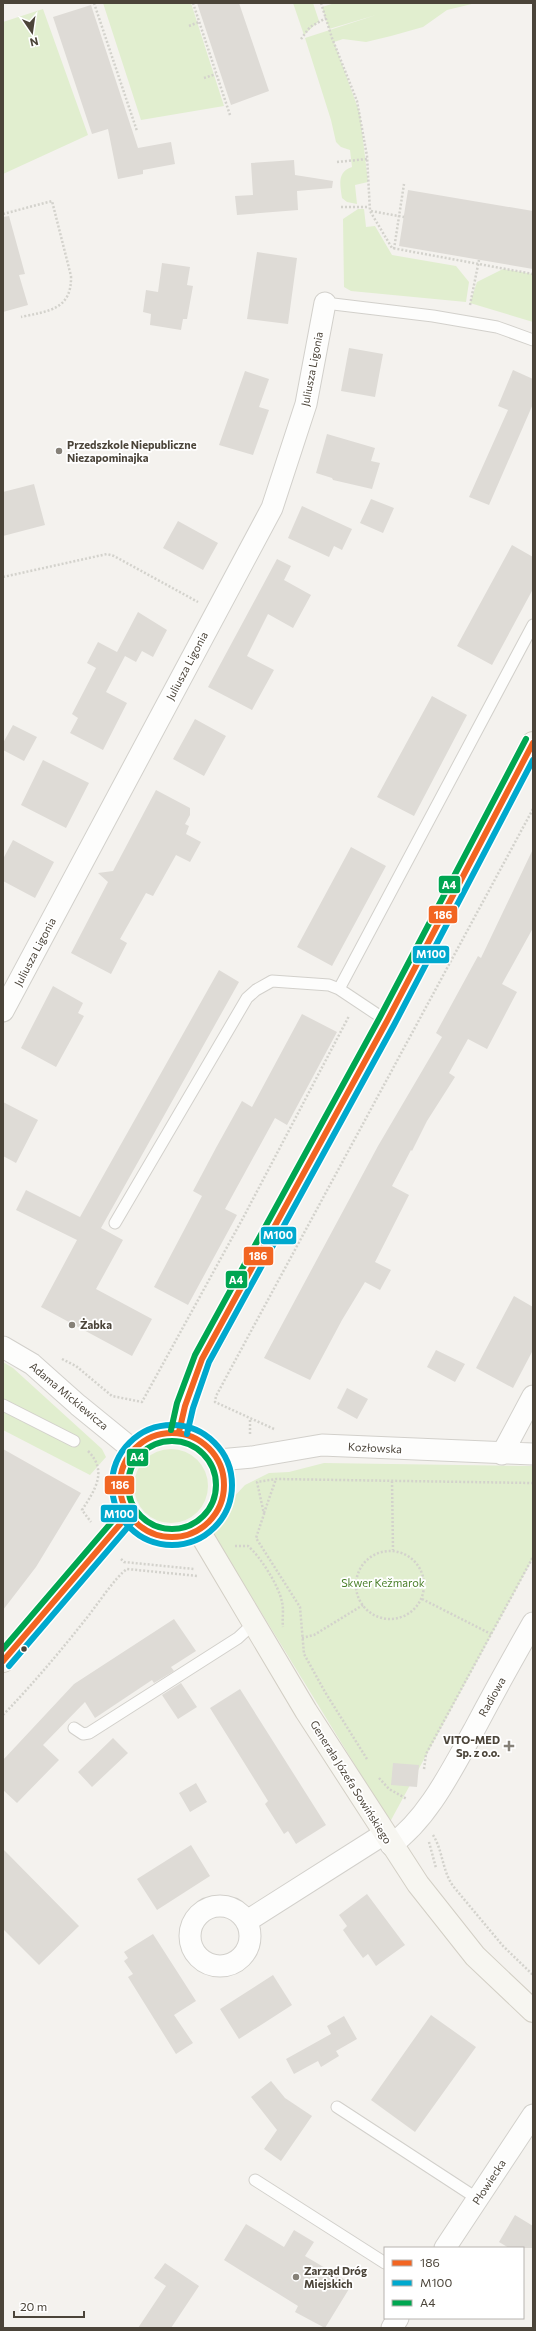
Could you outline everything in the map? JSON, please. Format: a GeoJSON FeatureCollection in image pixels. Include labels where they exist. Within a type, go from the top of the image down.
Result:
{"type":"FeatureCollection","features":[{"type":"Feature","properties":{"kind":"street","name":"Juliusza Ligonia"},"geometry":{"type":"LineString","coordinates":[[3,1011],[272,508],[306,404],[325,303]]}},
{"type":"Feature","properties":{"kind":"street"},"geometry":{"type":"LineString","coordinates":[[179,1432],[185,1406],[202,1359],[387,1020],[533,743]]}},
{"type":"Feature","properties":{"kind":"street","name":"Adama Mickiewicza"},"geometry":{"type":"LineString","coordinates":[[3,1347],[32,1364],[78,1405],[132,1449]]}},
{"type":"Feature","properties":{"kind":"street"},"geometry":{"type":"LineString","coordinates":[[502,1454],[533,1396]]}},
{"type":"Feature","properties":{"kind":"street"},"geometry":{"type":"LineString","coordinates":[[179,1432],[195,1437],[209,1447],[219,1460],[224,1476],[224,1494],[218,1509],[199,1531],[180,1536],[165,1537],[151,1533],[138,1526],[128,1515],[121,1499],[119,1481],[123,1464],[132,1449],[146,1438],[162,1433],[179,1432]]}},
{"type":"Feature","properties":{"kind":"street","name":"Kozłowska"},"geometry":{"type":"LineString","coordinates":[[219,1460],[322,1445],[502,1454],[533,1454]]}},
{"type":"Feature","properties":{"kind":"street"},"geometry":{"type":"LineString","coordinates":[[3,1661],[128,1515]]}},
{"type":"Feature","properties":{"kind":"street","name":"Generała Józefa Sowińskiego"},"geometry":{"type":"LineString","coordinates":[[199,1531],[216,1557],[306,1711],[388,1840],[463,1942],[503,1984],[533,2011]]}},
{"type":"Feature","properties":{"kind":"street","name":"Radiowa"},"geometry":{"type":"LineString","coordinates":[[247,1921],[388,1840],[425,1828],[446,1778],[533,1623]]}},
{"type":"Feature","properties":{"kind":"street","name":"Płowiecka"},"geometry":{"type":"LineString","coordinates":[[446,2247],[533,2115]]}},
{"type":"Feature","properties":{"kind":"street"},"geometry":{"type":"LineString","coordinates":[[392,2328],[397,2319]]}},
{"type":"Feature","properties":{"kind":"lane"},"geometry":{"type":"LineString","coordinates":[[325,303],[433,316],[497,327],[533,340]]}},
{"type":"Feature","properties":{"kind":"lane"},"geometry":{"type":"LineString","coordinates":[[339,989],[533,625]]}},
{"type":"Feature","properties":{"kind":"lane"},"geometry":{"type":"LineString","coordinates":[[115,1223],[247,998],[256,990],[272,981],[329,985],[339,989],[356,1002],[387,1020]]}},
{"type":"Feature","properties":{"kind":"lane"},"geometry":{"type":"LineString","coordinates":[[3,1405],[74,1441]]}},
{"type":"Feature","properties":{"kind":"lane"},"geometry":{"type":"LineString","coordinates":[[74,1728],[83,1734],[90,1733],[238,1638],[254,1623]]}},
{"type":"Feature","properties":{"kind":"lane"},"geometry":{"type":"LineString","coordinates":[[337,2107],[478,2199]]}},
{"type":"Feature","properties":{"kind":"lane"},"geometry":{"type":"LineString","coordinates":[[255,2180],[384,2262]]}},
{"type":"Feature","properties":{"kind":"path"},"geometry":{"type":"LineString","coordinates":[[94,3],[137,131]]}},
{"type":"Feature","properties":{"kind":"path"},"geometry":{"type":"LineString","coordinates":[[193,3],[230,115]]}},
{"type":"Feature","properties":{"kind":"path"},"geometry":{"type":"LineString","coordinates":[[321,3],[357,101],[367,159],[370,211],[394,248],[478,265],[533,274]]}},
{"type":"Feature","properties":{"kind":"path"},"geometry":{"type":"LineString","coordinates":[[301,38],[310,27],[326,18]]}},
{"type":"Feature","properties":{"kind":"path"},"geometry":{"type":"LineString","coordinates":[[189,26],[199,22]]}},
{"type":"Feature","properties":{"kind":"path"},"geometry":{"type":"LineString","coordinates":[[204,78],[216,74]]}},
{"type":"Feature","properties":{"kind":"path"},"geometry":{"type":"LineString","coordinates":[[337,162],[367,159]]}},
{"type":"Feature","properties":{"kind":"path"},"geometry":{"type":"LineString","coordinates":[[394,248],[404,184]]}},
{"type":"Feature","properties":{"kind":"path"},"geometry":{"type":"LineString","coordinates":[[3,214],[52,201],[72,276],[72,288],[64,302],[56,309],[21,317]]}},
{"type":"Feature","properties":{"kind":"path"},"geometry":{"type":"LineString","coordinates":[[341,207],[369,207]]}},
{"type":"Feature","properties":{"kind":"path"},"geometry":{"type":"LineString","coordinates":[[370,211],[404,217]]}},
{"type":"Feature","properties":{"kind":"path"},"geometry":{"type":"LineString","coordinates":[[469,310],[479,260]]}},
{"type":"Feature","properties":{"kind":"path"},"geometry":{"type":"LineString","coordinates":[[3,577],[107,554],[114,556],[201,603]]}},
{"type":"Feature","properties":{"kind":"path"},"geometry":{"type":"LineString","coordinates":[[281,1429],[274,1429],[215,1402],[216,1396],[533,809]]}},
{"type":"Feature","properties":{"kind":"path"},"geometry":{"type":"LineString","coordinates":[[56,1356],[76,1366],[112,1396],[142,1402],[239,1224],[356,1002]]}},
{"type":"Feature","properties":{"kind":"path"},"geometry":{"type":"LineString","coordinates":[[249,1439],[250,1419]]}},
{"type":"Feature","properties":{"kind":"path"},"geometry":{"type":"LineString","coordinates":[[74,1441],[92,1455],[99,1473],[95,1491],[82,1510],[124,1562],[195,1569],[237,1545],[248,1546],[253,1550],[280,1594],[283,1604],[283,1626],[287,1633]]}},
{"type":"Feature","properties":{"kind":"path"},"geometry":{"type":"LineString","coordinates":[[276,1479],[256,1538],[300,1607],[304,1654],[324,1692],[371,1766]]}},
{"type":"Feature","properties":{"kind":"path"},"geometry":{"type":"LineString","coordinates":[[264,1514],[257,1482],[276,1479],[533,1483]]}},
{"type":"Feature","properties":{"kind":"path"},"geometry":{"type":"LineString","coordinates":[[392,1481],[393,1550]]}},
{"type":"Feature","properties":{"kind":"path"},"geometry":{"type":"LineString","coordinates":[[393,1550],[402,1552],[419,1565],[424,1576],[425,1588],[422,1599],[415,1609],[405,1616],[394,1619],[382,1618],[371,1613],[363,1605],[357,1595],[356,1585],[363,1564],[370,1556],[380,1552],[393,1550]]}},
{"type":"Feature","properties":{"kind":"path"},"geometry":{"type":"LineString","coordinates":[[424,1774],[426,1754],[533,1557]]}},
{"type":"Feature","properties":{"kind":"path"},"geometry":{"type":"LineString","coordinates":[[3,1715],[71,1638],[112,1586],[118,1575],[127,1569],[198,1576],[202,1582]]}},
{"type":"Feature","properties":{"kind":"path"},"geometry":{"type":"LineString","coordinates":[[422,1599],[491,1634]]}},
{"type":"Feature","properties":{"kind":"path"},"geometry":{"type":"LineString","coordinates":[[302,1638],[314,1635],[363,1605]]}},
{"type":"Feature","properties":{"kind":"path"},"geometry":{"type":"LineString","coordinates":[[375,1772],[388,1789],[411,1801]]}},
{"type":"Feature","properties":{"kind":"path"},"geometry":{"type":"LineString","coordinates":[[425,1828],[436,1869]]}},
{"type":"Feature","properties":{"kind":"path"},"geometry":{"type":"LineString","coordinates":[[425,1828],[439,1845],[445,1875],[452,1886],[498,1940],[533,1974]]}},
{"type":"Feature","properties":{"kind":"green space"},"geometry":{"type":"Polygon","coordinates":[[[103,3],[191,3],[224,106],[141,120],[103,3]]]}},
{"type":"Feature","properties":{"kind":"green space"},"geometry":{"type":"Polygon","coordinates":[[[293,3],[313,3],[319,21],[304,35],[293,3]]]}},
{"type":"Feature","properties":{"kind":"green space"},"geometry":{"type":"Polygon","coordinates":[[[335,3],[476,3],[447,10],[423,27],[391,36],[366,42],[343,39],[334,42],[360,114],[368,182],[355,185],[357,204],[347,202],[342,198],[340,183],[342,175],[347,169],[352,167],[350,150],[341,147],[336,142],[331,120],[305,38],[376,15],[329,29],[322,7],[335,3]]]}},
{"type":"Feature","properties":{"kind":"green space"},"geometry":{"type":"Polygon","coordinates":[[[43,9],[88,135],[3,174],[3,22],[43,9]]]}},
{"type":"Feature","properties":{"kind":"green space"},"geometry":{"type":"Polygon","coordinates":[[[358,209],[364,209],[366,227],[375,226],[392,255],[456,266],[469,282],[466,302],[351,291],[344,287],[343,219],[358,209]]]}},
{"type":"Feature","properties":{"kind":"green space"},"geometry":{"type":"Polygon","coordinates":[[[503,269],[533,274],[533,322],[470,303],[477,282],[503,269]]]}},
{"type":"Feature","properties":{"kind":"green space"},"geometry":{"type":"Polygon","coordinates":[[[3,1362],[13,1368],[102,1449],[106,1457],[90,1475],[3,1430],[3,1362]]]}},
{"type":"Feature","properties":{"kind":"green space"},"geometry":{"type":"Polygon","coordinates":[[[164,1449],[178,1449],[192,1455],[202,1465],[208,1479],[208,1493],[202,1507],[192,1517],[178,1523],[164,1523],[150,1517],[140,1507],[134,1493],[134,1479],[140,1465],[150,1455],[164,1449]]]}},
{"type":"Feature","properties":{"kind":"green space","name":"Skwer Kežmarok"},"geometry":{"type":"Polygon","coordinates":[[[324,1463],[533,1466],[533,1558],[390,1822],[210,1529],[228,1503],[245,1485],[269,1473],[289,1472],[324,1463]]]}},
{"type":"Feature","properties":{"kind":"building"},"geometry":{"type":"Polygon","coordinates":[[[197,3],[239,3],[269,91],[231,105],[197,3]]]}},
{"type":"Feature","properties":{"kind":"building"},"geometry":{"type":"Polygon","coordinates":[[[91,5],[138,148],[171,142],[175,164],[143,170],[143,174],[118,179],[108,129],[92,134],[53,17],[91,5]]]}},
{"type":"Feature","properties":{"kind":"building"},"geometry":{"type":"Polygon","coordinates":[[[294,160],[295,175],[333,181],[332,188],[297,191],[298,210],[237,215],[235,196],[253,195],[251,163],[294,160]]]}},
{"type":"Feature","properties":{"kind":"building"},"geometry":{"type":"Polygon","coordinates":[[[408,190],[533,211],[533,269],[399,246],[408,190]]]}},
{"type":"Feature","properties":{"kind":"building"},"geometry":{"type":"Polygon","coordinates":[[[9,216],[25,274],[19,275],[28,305],[3,312],[3,217],[9,216]]]}},
{"type":"Feature","properties":{"kind":"building"},"geometry":{"type":"Polygon","coordinates":[[[257,252],[297,258],[288,324],[247,319],[257,252]]]}},
{"type":"Feature","properties":{"kind":"building"},"geometry":{"type":"Polygon","coordinates":[[[162,263],[190,267],[187,285],[193,286],[187,319],[183,319],[181,330],[150,325],[151,314],[143,312],[146,290],[158,292],[162,263]]]}},
{"type":"Feature","properties":{"kind":"building"},"geometry":{"type":"Polygon","coordinates":[[[349,348],[383,354],[375,397],[341,391],[349,348]]]}},
{"type":"Feature","properties":{"kind":"building"},"geometry":{"type":"Polygon","coordinates":[[[513,370],[533,379],[533,404],[489,505],[469,497],[508,410],[498,406],[513,370]]]}},
{"type":"Feature","properties":{"kind":"building"},"geometry":{"type":"Polygon","coordinates":[[[245,371],[269,379],[259,407],[269,410],[253,455],[219,445],[245,371]]]}},
{"type":"Feature","properties":{"kind":"building"},"geometry":{"type":"Polygon","coordinates":[[[327,434],[375,448],[371,461],[380,463],[372,489],[333,480],[332,478],[316,473],[327,434]]]}},
{"type":"Feature","properties":{"kind":"building"},"geometry":{"type":"Polygon","coordinates":[[[34,484],[45,525],[3,536],[3,492],[34,484]]]}},
{"type":"Feature","properties":{"kind":"building"},"geometry":{"type":"Polygon","coordinates":[[[371,499],[394,508],[383,533],[360,523],[371,499]]]}},
{"type":"Feature","properties":{"kind":"building"},"geometry":{"type":"Polygon","coordinates":[[[302,506],[352,529],[342,550],[334,546],[329,557],[288,538],[302,506]]]}},
{"type":"Feature","properties":{"kind":"building"},"geometry":{"type":"Polygon","coordinates":[[[178,521],[218,543],[203,570],[163,548],[178,521]]]}},
{"type":"Feature","properties":{"kind":"building"},"geometry":{"type":"Polygon","coordinates":[[[512,545],[533,557],[533,589],[492,665],[457,646],[512,545]]]}},
{"type":"Feature","properties":{"kind":"building"},"geometry":{"type":"Polygon","coordinates":[[[277,559],[291,566],[284,580],[311,595],[293,628],[268,614],[247,656],[274,670],[252,710],[208,687],[277,559]]]}},
{"type":"Feature","properties":{"kind":"building"},"geometry":{"type":"Polygon","coordinates":[[[138,612],[167,630],[153,657],[142,651],[136,662],[125,656],[106,692],[127,703],[103,750],[70,733],[78,718],[72,714],[96,668],[87,663],[98,642],[117,652],[138,612]]]}},
{"type":"Feature","properties":{"kind":"building"},"geometry":{"type":"Polygon","coordinates":[[[432,696],[467,715],[414,816],[377,797],[432,696]]]}},
{"type":"Feature","properties":{"kind":"building"},"geometry":{"type":"Polygon","coordinates":[[[195,719],[226,736],[204,776],[173,759],[195,719]]]}},
{"type":"Feature","properties":{"kind":"building"},"geometry":{"type":"Polygon","coordinates":[[[13,725],[37,737],[24,761],[3,750],[3,743],[13,725]]]}},
{"type":"Feature","properties":{"kind":"building"},"geometry":{"type":"Polygon","coordinates":[[[43,760],[89,783],[66,828],[21,805],[43,760]]]}},
{"type":"Feature","properties":{"kind":"building"},"geometry":{"type":"Polygon","coordinates":[[[156,790],[190,808],[190,815],[185,824],[189,826],[186,834],[201,842],[190,862],[176,855],[153,896],[146,893],[120,939],[127,943],[111,974],[71,953],[108,882],[98,873],[113,871],[156,790]]]}},
{"type":"Feature","properties":{"kind":"building"},"geometry":{"type":"Polygon","coordinates":[[[13,840],[54,862],[35,898],[3,881],[3,859],[13,840]]]}},
{"type":"Feature","properties":{"kind":"building"},"geometry":{"type":"Polygon","coordinates":[[[351,847],[386,866],[332,966],[297,947],[351,847]]]}},
{"type":"Feature","properties":{"kind":"building"},"geometry":{"type":"Polygon","coordinates":[[[533,849],[533,928],[502,984],[517,992],[487,1049],[468,1039],[449,1073],[455,1077],[427,1121],[392,1186],[409,1195],[375,1262],[391,1270],[380,1290],[365,1282],[342,1320],[310,1380],[264,1358],[378,1146],[442,1037],[436,1033],[478,956],[481,958],[533,849]]]}},
{"type":"Feature","properties":{"kind":"building"},"geometry":{"type":"Polygon","coordinates":[[[219,970],[239,982],[101,1228],[123,1240],[96,1289],[152,1319],[132,1356],[41,1307],[77,1240],[16,1210],[26,1190],[80,1217],[219,970]]]}},
{"type":"Feature","properties":{"kind":"building"},"geometry":{"type":"Polygon","coordinates":[[[53,986],[83,1003],[78,1013],[84,1016],[56,1067],[21,1048],[53,986]]]}},
{"type":"Feature","properties":{"kind":"building"},"geometry":{"type":"Polygon","coordinates":[[[302,1014],[337,1032],[287,1125],[275,1118],[225,1209],[237,1215],[188,1305],[154,1287],[202,1196],[193,1191],[217,1146],[242,1101],[252,1107],[302,1014]]]}},
{"type":"Feature","properties":{"kind":"building"},"geometry":{"type":"Polygon","coordinates":[[[3,1102],[38,1120],[16,1163],[3,1156],[3,1102]]]}},
{"type":"Feature","properties":{"kind":"building"},"geometry":{"type":"Polygon","coordinates":[[[514,1296],[533,1307],[533,1350],[513,1388],[476,1368],[514,1296]]]}},
{"type":"Feature","properties":{"kind":"building"},"geometry":{"type":"Polygon","coordinates":[[[436,1350],[465,1364],[455,1382],[427,1367],[436,1350]]]}},
{"type":"Feature","properties":{"kind":"building"},"geometry":{"type":"Polygon","coordinates":[[[347,1388],[368,1399],[357,1419],[337,1408],[347,1388]]]}},
{"type":"Feature","properties":{"kind":"building"},"geometry":{"type":"Polygon","coordinates":[[[3,1449],[81,1493],[36,1567],[3,1610],[3,1449]]]}},
{"type":"Feature","properties":{"kind":"building"},"geometry":{"type":"Polygon","coordinates":[[[174,1619],[196,1651],[171,1667],[174,1671],[154,1683],[152,1680],[95,1718],[85,1702],[43,1745],[59,1760],[17,1803],[3,1790],[3,1760],[74,1684],[174,1619]]]}},
{"type":"Feature","properties":{"kind":"building"},"geometry":{"type":"Polygon","coordinates":[[[181,1683],[197,1707],[178,1719],[162,1695],[181,1683]]]}},
{"type":"Feature","properties":{"kind":"building"},"geometry":{"type":"Polygon","coordinates":[[[240,1689],[326,1825],[296,1844],[288,1831],[284,1834],[265,1804],[268,1801],[210,1708],[240,1689]]]}},
{"type":"Feature","properties":{"kind":"building"},"geometry":{"type":"Polygon","coordinates":[[[113,1738],[128,1753],[92,1787],[78,1772],[113,1738]]]}},
{"type":"Feature","properties":{"kind":"building"},"geometry":{"type":"Polygon","coordinates":[[[393,1763],[419,1765],[417,1787],[391,1785],[393,1763]]]}},
{"type":"Feature","properties":{"kind":"building"},"geometry":{"type":"Polygon","coordinates":[[[196,1783],[207,1802],[190,1812],[179,1793],[196,1783]]]}},
{"type":"Feature","properties":{"kind":"building"},"geometry":{"type":"Polygon","coordinates":[[[191,1845],[210,1876],[157,1910],[137,1879],[191,1845]]]}},
{"type":"Feature","properties":{"kind":"building"},"geometry":{"type":"Polygon","coordinates":[[[3,1849],[79,1926],[39,1965],[3,1929],[3,1849]]]}},
{"type":"Feature","properties":{"kind":"building"},"geometry":{"type":"Polygon","coordinates":[[[367,1894],[405,1945],[376,1966],[368,1954],[363,1958],[352,1943],[343,1930],[347,1926],[339,1915],[367,1894]]]}},
{"type":"Feature","properties":{"kind":"building"},"geometry":{"type":"Polygon","coordinates":[[[153,1934],[196,2001],[174,2015],[193,2043],[176,2054],[128,1977],[133,1974],[124,1961],[128,1958],[124,1952],[153,1934]]]}},
{"type":"Feature","properties":{"kind":"building"},"geometry":{"type":"Polygon","coordinates":[[[273,1975],[292,2005],[239,2039],[220,2009],[273,1975]]]}},
{"type":"Feature","properties":{"kind":"building"},"geometry":{"type":"Polygon","coordinates":[[[431,2015],[476,2047],[415,2132],[371,2100],[431,2015]]]}},
{"type":"Feature","properties":{"kind":"building"},"geometry":{"type":"Polygon","coordinates":[[[344,2016],[357,2039],[336,2051],[339,2056],[321,2067],[318,2061],[294,2074],[286,2059],[331,2034],[327,2026],[344,2016]]]}},
{"type":"Feature","properties":{"kind":"building"},"geometry":{"type":"Polygon","coordinates":[[[271,2081],[285,2098],[312,2116],[281,2161],[264,2149],[277,2130],[251,2097],[271,2081]]]}},
{"type":"Feature","properties":{"kind":"building"},"geometry":{"type":"Polygon","coordinates":[[[515,2215],[533,2226],[533,2248],[507,2247],[499,2242],[515,2215]]]}},
{"type":"Feature","properties":{"kind":"building","name":"Zarząd Dróg Miejskich"},"geometry":{"type":"Polygon","coordinates":[[[246,2224],[284,2247],[294,2230],[314,2242],[305,2256],[352,2284],[325,2328],[295,2312],[298,2306],[224,2260],[246,2224]]]}},
{"type":"Feature","properties":{"kind":"building"},"geometry":{"type":"Polygon","coordinates":[[[165,2263],[199,2286],[171,2328],[138,2328],[166,2286],[154,2278],[165,2263]]]}},
{"type":"Feature","properties":{"kind":"transit line","name":"A4"},"geometry":{"type":"LineString","coordinates":[[171,1430],[177,1403],[195,1355],[380,1017],[526,739]]}},
{"type":"Feature","properties":{"kind":"transit line","name":"186"},"geometry":{"type":"LineString","coordinates":[[179,1432],[185,1406],[202,1359],[387,1021],[533,743]]}},
{"type":"Feature","properties":{"kind":"transit line","name":"M100"},"geometry":{"type":"LineString","coordinates":[[187,1434],[193,1408],[209,1362],[394,1025],[533,760]]}},
{"type":"Feature","properties":{"kind":"transit line","name":"M100"},"geometry":{"type":"LineString","coordinates":[[172,1425],[195,1429],[215,1442],[228,1462],[232,1485],[228,1508],[215,1528],[195,1541],[172,1545],[149,1541],[129,1528],[116,1508],[112,1485],[116,1462],[129,1442],[149,1429],[172,1425]]}},
{"type":"Feature","properties":{"kind":"transit line","name":"186"},"geometry":{"type":"LineString","coordinates":[[172,1433],[192,1437],[201,1441],[209,1448],[216,1456],[220,1465],[224,1485],[220,1505],[216,1514],[209,1522],[201,1529],[192,1533],[172,1537],[152,1533],[143,1529],[135,1522],[128,1514],[124,1505],[120,1485],[124,1465],[128,1456],[135,1448],[143,1441],[152,1437],[172,1433]]}},
{"type":"Feature","properties":{"kind":"transit line","name":"A4"},"geometry":{"type":"LineString","coordinates":[[163,1441],[181,1441],[197,1448],[209,1460],[216,1476],[216,1485],[216,1494],[209,1510],[197,1522],[181,1529],[163,1529],[147,1522],[135,1510],[128,1494],[128,1476],[135,1460],[147,1448],[163,1441]]}},
{"type":"Feature","properties":{"kind":"transit line","name":"A4"},"geometry":{"type":"LineString","coordinates":[[3,1649],[122,1510]]}},
{"type":"Feature","properties":{"kind":"transit line","name":"186"},"geometry":{"type":"LineString","coordinates":[[3,1661],[128,1515]]}},
{"type":"Feature","properties":{"kind":"transit line","name":"M100"},"geometry":{"type":"LineString","coordinates":[[9,1666],[134,1520]]}},
{"type":"Feature","properties":{"kind":"place","name":"Przedszkole Niepubliczne Niezapominajka"},"geometry":{"type":"Point","coordinates":[59,451]}},
{"type":"Feature","properties":{"kind":"place","name":"Żabka"},"geometry":{"type":"Point","coordinates":[72,1325]}},
{"type":"Feature","properties":{"kind":"place","name":"VITO-MED Sp. z o.o."},"geometry":{"type":"Point","coordinates":[509,1746]}},
{"type":"Feature","properties":{"kind":"place","name":"Zarząd Dróg Miejskich"},"geometry":{"type":"Point","coordinates":[296,2277]}}]}
